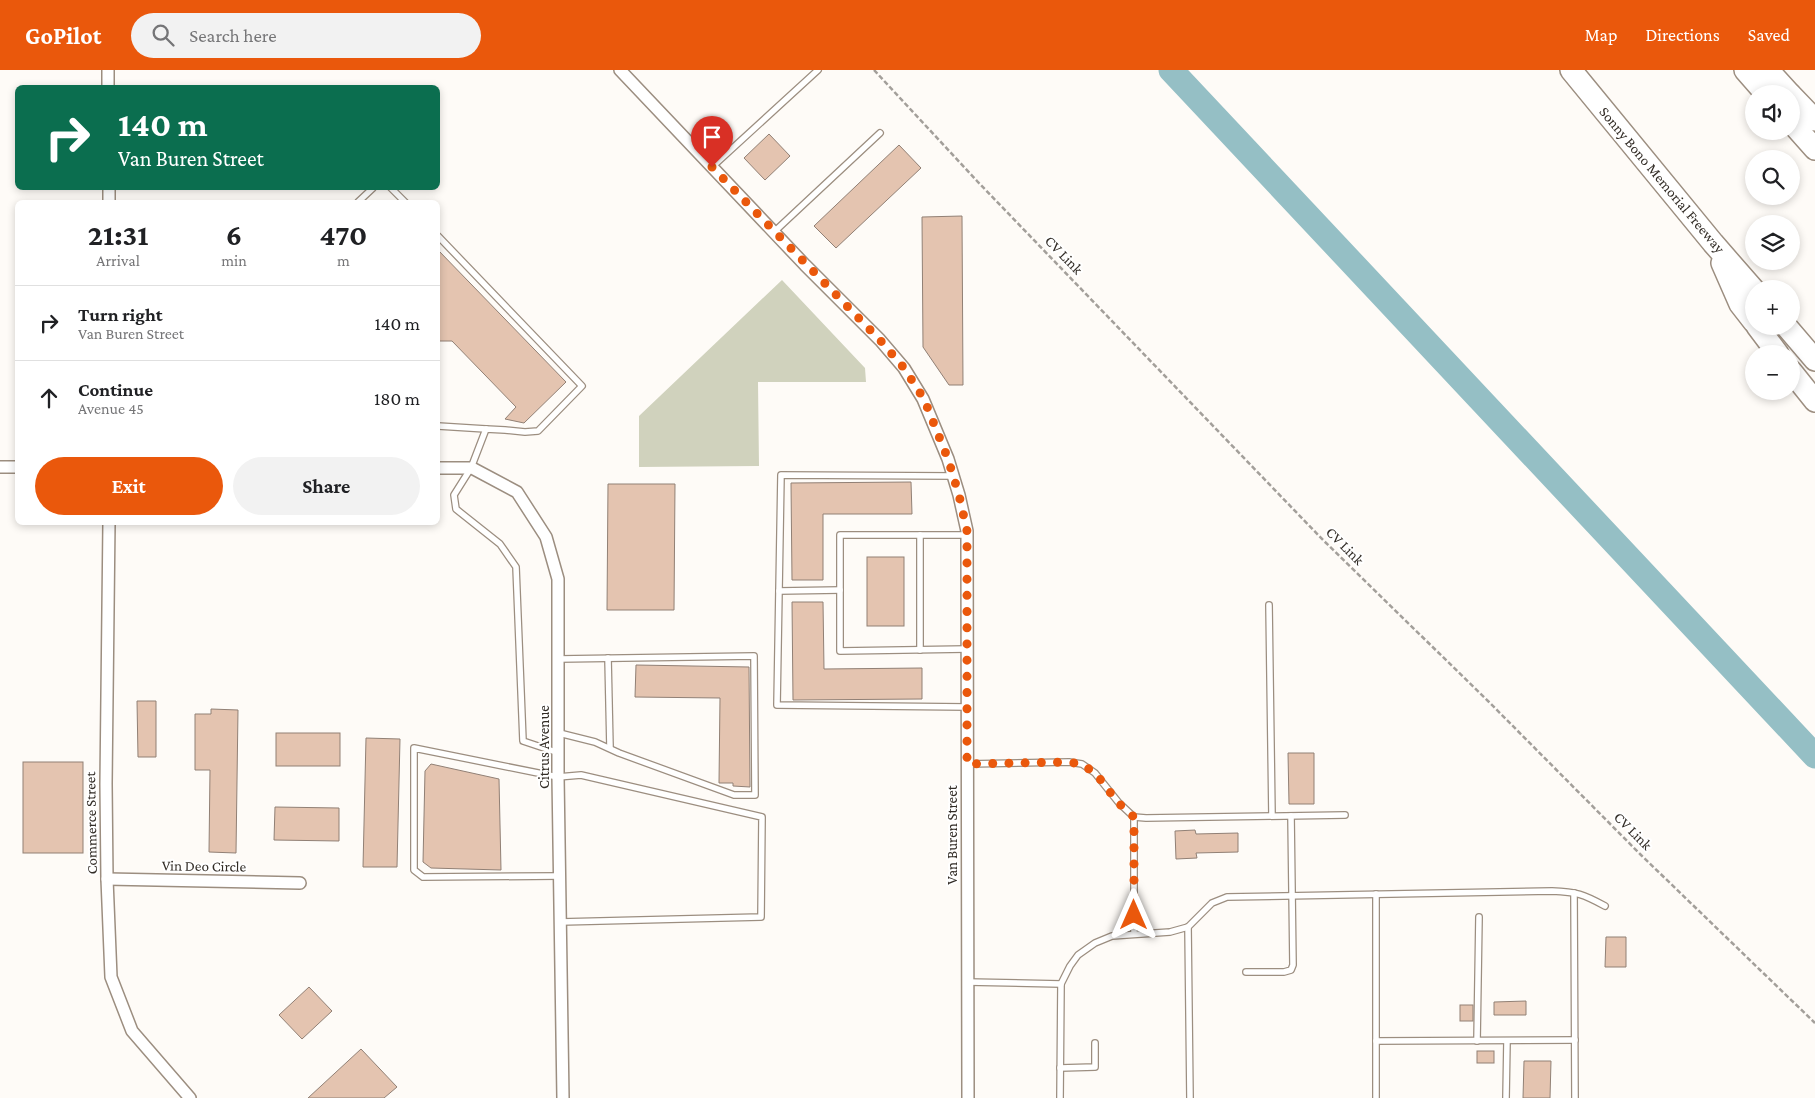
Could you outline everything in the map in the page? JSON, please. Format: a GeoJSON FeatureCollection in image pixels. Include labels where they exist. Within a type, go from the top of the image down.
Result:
{"type":"FeatureCollection","features":[{"type":"Feature","properties":{"kind":"highway","name":"Sonny Bono Memorial Freeway"},"geometry":{"type":"LineString","coordinates":[[1571,70],[1745,280]]}},
{"type":"Feature","properties":{"kind":"highway"},"geometry":{"type":"LineString","coordinates":[[1745,70],[1758,85]]}},
{"type":"Feature","properties":{"kind":"highway"},"geometry":{"type":"LineString","coordinates":[[1768,70],[1782,85]]}},
{"type":"Feature","properties":{"kind":"highway"},"geometry":{"type":"LineString","coordinates":[[1800,104],[1815,120]]}},
{"type":"Feature","properties":{"kind":"highway"},"geometry":{"type":"LineString","coordinates":[[1800,132],[1815,149]]}},
{"type":"Feature","properties":{"kind":"highway"},"geometry":{"type":"LineString","coordinates":[[1713,243],[1740,304],[1745,310]]}},
{"type":"Feature","properties":{"kind":"highway"},"geometry":{"type":"LineString","coordinates":[[1794,335],[1815,360]]}},
{"type":"Feature","properties":{"kind":"highway"},"geometry":{"type":"LineString","coordinates":[[1800,382],[1815,401]]}},
{"type":"Feature","properties":{"kind":"street"},"geometry":{"type":"LineString","coordinates":[[108,70],[108,85]]}},
{"type":"Feature","properties":{"kind":"street","name":"Van Buren Street"},"geometry":{"type":"LineString","coordinates":[[620,70],[880,340],[904,368],[924,399],[954,476],[967,535],[968,1098]]}},
{"type":"Feature","properties":{"kind":"street"},"geometry":{"type":"LineString","coordinates":[[0,467],[15,467]]}},
{"type":"Feature","properties":{"kind":"street","name":"Citrus Avenue"},"geometry":{"type":"LineString","coordinates":[[440,468],[471,468],[517,492],[546,537],[558,579],[558,777],[562,1098]]}},
{"type":"Feature","properties":{"kind":"street","name":"Commerce Street"},"geometry":{"type":"LineString","coordinates":[[110,525],[106,784],[111,977],[132,1031],[190,1098]]}},
{"type":"Feature","properties":{"kind":"street","name":"Vin Deo Circle"},"geometry":{"type":"LineString","coordinates":[[107,879],[300,883]]}},
{"type":"Feature","properties":{"kind":"lane"},"geometry":{"type":"LineString","coordinates":[[712,167],[818,70]]}},
{"type":"Feature","properties":{"kind":"lane"},"geometry":{"type":"LineString","coordinates":[[774,232],[880,133]]}},
{"type":"Feature","properties":{"kind":"lane"},"geometry":{"type":"LineString","coordinates":[[360,200],[371,190]]}},
{"type":"Feature","properties":{"kind":"lane"},"geometry":{"type":"LineString","coordinates":[[393,190],[403,200]]}},
{"type":"Feature","properties":{"kind":"lane"},"geometry":{"type":"LineString","coordinates":[[440,238],[582,386],[538,431],[525,432],[440,426]]}},
{"type":"Feature","properties":{"kind":"lane"},"geometry":{"type":"LineString","coordinates":[[486,429],[471,468],[454,495],[456,509],[500,544],[516,568],[523,740],[559,753]]}},
{"type":"Feature","properties":{"kind":"lane"},"geometry":{"type":"LineString","coordinates":[[954,476],[781,475],[777,705],[967,707]]}},
{"type":"Feature","properties":{"kind":"lane"},"geometry":{"type":"LineString","coordinates":[[967,535],[840,535],[840,651],[967,649]]}},
{"type":"Feature","properties":{"kind":"lane"},"geometry":{"type":"LineString","coordinates":[[920,535],[920,650]]}},
{"type":"Feature","properties":{"kind":"lane"},"geometry":{"type":"LineString","coordinates":[[779,591],[840,590]]}},
{"type":"Feature","properties":{"kind":"lane"},"geometry":{"type":"LineString","coordinates":[[1269,604],[1272,816]]}},
{"type":"Feature","properties":{"kind":"lane"},"geometry":{"type":"LineString","coordinates":[[558,659],[754,656],[755,795],[734,795],[595,742],[559,733]]}},
{"type":"Feature","properties":{"kind":"lane"},"geometry":{"type":"LineString","coordinates":[[608,658],[610,748]]}},
{"type":"Feature","properties":{"kind":"lane"},"geometry":{"type":"LineString","coordinates":[[560,876],[423,877],[414,870],[414,748],[558,777],[581,776],[762,817],[761,917],[560,922]]}},
{"type":"Feature","properties":{"kind":"lane"},"geometry":{"type":"LineString","coordinates":[[967,764],[1069,762],[1082,764],[1094,773],[1119,803],[1134,817],[1345,815]]}},
{"type":"Feature","properties":{"kind":"lane"},"geometry":{"type":"LineString","coordinates":[[1246,972],[1284,972],[1291,970],[1293,965],[1291,816]]}},
{"type":"Feature","properties":{"kind":"lane"},"geometry":{"type":"LineString","coordinates":[[1134,817],[1134,934]]}},
{"type":"Feature","properties":{"kind":"lane"},"geometry":{"type":"LineString","coordinates":[[1060,1098],[1061,984],[1078,955],[1095,943],[1112,936],[1170,932],[1188,927],[1212,903],[1227,897],[1552,891],[1574,892],[1585,895],[1604,906]]}},
{"type":"Feature","properties":{"kind":"lane"},"geometry":{"type":"LineString","coordinates":[[1574,892],[1575,1098]]}},
{"type":"Feature","properties":{"kind":"lane"},"geometry":{"type":"LineString","coordinates":[[1376,894],[1376,1098]]}},
{"type":"Feature","properties":{"kind":"lane"},"geometry":{"type":"LineString","coordinates":[[1478,1041],[1479,917]]}},
{"type":"Feature","properties":{"kind":"lane"},"geometry":{"type":"LineString","coordinates":[[1188,927],[1190,1098]]}},
{"type":"Feature","properties":{"kind":"lane"},"geometry":{"type":"LineString","coordinates":[[968,982],[1061,984]]}},
{"type":"Feature","properties":{"kind":"lane"},"geometry":{"type":"LineString","coordinates":[[1376,1041],[1575,1040]]}},
{"type":"Feature","properties":{"kind":"lane"},"geometry":{"type":"LineString","coordinates":[[1506,1098],[1507,1041]]}},
{"type":"Feature","properties":{"kind":"lane"},"geometry":{"type":"LineString","coordinates":[[1060,1068],[1095,1067],[1095,1043]]}},
{"type":"Feature","properties":{"kind":"path","name":"CV Link"},"geometry":{"type":"LineString","coordinates":[[874,70],[984,188],[1323,540],[1489,702],[1641,855],[1815,1023]]}},
{"type":"Feature","properties":{"kind":"green space"},"geometry":{"type":"Polygon","coordinates":[[[782,280],[865,368],[866,382],[758,382],[759,466],[639,467],[639,416],[782,280]]]}},
{"type":"Feature","properties":{"kind":"building"},"geometry":{"type":"Polygon","coordinates":[[[769,134],[790,156],[765,180],[744,158],[769,134]]]}},
{"type":"Feature","properties":{"kind":"building"},"geometry":{"type":"Polygon","coordinates":[[[899,145],[921,168],[836,248],[814,226],[899,145]]]}},
{"type":"Feature","properties":{"kind":"building"},"geometry":{"type":"Polygon","coordinates":[[[962,216],[963,385],[949,385],[923,347],[922,217],[962,216]]]}},
{"type":"Feature","properties":{"kind":"building"},"geometry":{"type":"Polygon","coordinates":[[[440,252],[566,382],[524,423],[505,419],[516,407],[452,341],[440,341],[440,252]]]}},
{"type":"Feature","properties":{"kind":"building"},"geometry":{"type":"Polygon","coordinates":[[[911,482],[912,514],[823,514],[823,580],[792,580],[791,483],[911,482]]]}},
{"type":"Feature","properties":{"kind":"building"},"geometry":{"type":"Polygon","coordinates":[[[608,484],[675,484],[674,610],[607,610],[608,484]]]}},
{"type":"Feature","properties":{"kind":"building"},"geometry":{"type":"Polygon","coordinates":[[[867,557],[904,557],[904,626],[867,626],[867,557]]]}},
{"type":"Feature","properties":{"kind":"building"},"geometry":{"type":"Polygon","coordinates":[[[792,602],[823,602],[824,669],[922,668],[922,699],[793,700],[792,602]]]}},
{"type":"Feature","properties":{"kind":"building"},"geometry":{"type":"Polygon","coordinates":[[[636,665],[749,667],[750,787],[733,786],[733,783],[719,783],[720,698],[635,697],[636,665]]]}},
{"type":"Feature","properties":{"kind":"building"},"geometry":{"type":"Polygon","coordinates":[[[137,701],[156,701],[156,757],[138,757],[137,701]]]}},
{"type":"Feature","properties":{"kind":"building"},"geometry":{"type":"Polygon","coordinates":[[[211,709],[238,710],[236,853],[209,852],[210,770],[195,770],[195,714],[211,714],[211,709]]]}},
{"type":"Feature","properties":{"kind":"building"},"geometry":{"type":"Polygon","coordinates":[[[276,733],[340,733],[340,766],[276,766],[276,733]]]}},
{"type":"Feature","properties":{"kind":"building"},"geometry":{"type":"Polygon","coordinates":[[[366,738],[400,739],[397,867],[363,867],[366,738]]]}},
{"type":"Feature","properties":{"kind":"building"},"geometry":{"type":"Polygon","coordinates":[[[1288,753],[1314,753],[1314,804],[1289,804],[1288,753]]]}},
{"type":"Feature","properties":{"kind":"building"},"geometry":{"type":"Polygon","coordinates":[[[23,762],[83,762],[83,853],[23,853],[23,762]]]}},
{"type":"Feature","properties":{"kind":"building"},"geometry":{"type":"Polygon","coordinates":[[[431,764],[499,779],[501,870],[431,868],[423,862],[425,771],[431,764]]]}},
{"type":"Feature","properties":{"kind":"building"},"geometry":{"type":"Polygon","coordinates":[[[275,807],[339,808],[339,841],[274,840],[275,807]]]}},
{"type":"Feature","properties":{"kind":"building"},"geometry":{"type":"Polygon","coordinates":[[[1195,830],[1196,834],[1238,833],[1238,852],[1196,853],[1197,858],[1176,859],[1175,831],[1195,830]]]}},
{"type":"Feature","properties":{"kind":"building"},"geometry":{"type":"Polygon","coordinates":[[[1606,937],[1626,937],[1626,967],[1605,967],[1606,937]]]}},
{"type":"Feature","properties":{"kind":"building"},"geometry":{"type":"Polygon","coordinates":[[[309,987],[332,1011],[302,1039],[279,1015],[309,987]]]}},
{"type":"Feature","properties":{"kind":"building"},"geometry":{"type":"Polygon","coordinates":[[[1526,1001],[1526,1015],[1494,1015],[1494,1002],[1526,1001]]]}},
{"type":"Feature","properties":{"kind":"building"},"geometry":{"type":"Polygon","coordinates":[[[1460,1005],[1473,1005],[1473,1021],[1460,1021],[1460,1005]]]}},
{"type":"Feature","properties":{"kind":"building"},"geometry":{"type":"Polygon","coordinates":[[[361,1049],[397,1087],[384,1098],[308,1098],[361,1049]]]}},
{"type":"Feature","properties":{"kind":"building"},"geometry":{"type":"Polygon","coordinates":[[[1477,1051],[1494,1051],[1494,1063],[1477,1063],[1477,1051]]]}},
{"type":"Feature","properties":{"kind":"building"},"geometry":{"type":"Polygon","coordinates":[[[1524,1061],[1551,1061],[1550,1098],[1523,1098],[1524,1061]]]}},
{"type":"Feature","properties":{"kind":"waterway"},"geometry":{"type":"LineString","coordinates":[[1171,70],[1815,756]]}},
{"type":"Feature","properties":{"kind":"route"},"geometry":{"type":"LineString","coordinates":[[712,167],[805,265],[880,340],[904,368],[924,399],[948,459],[967,531],[967,764],[1069,762],[1082,764],[1094,773],[1119,803],[1134,817],[1134,915]]}}]}
